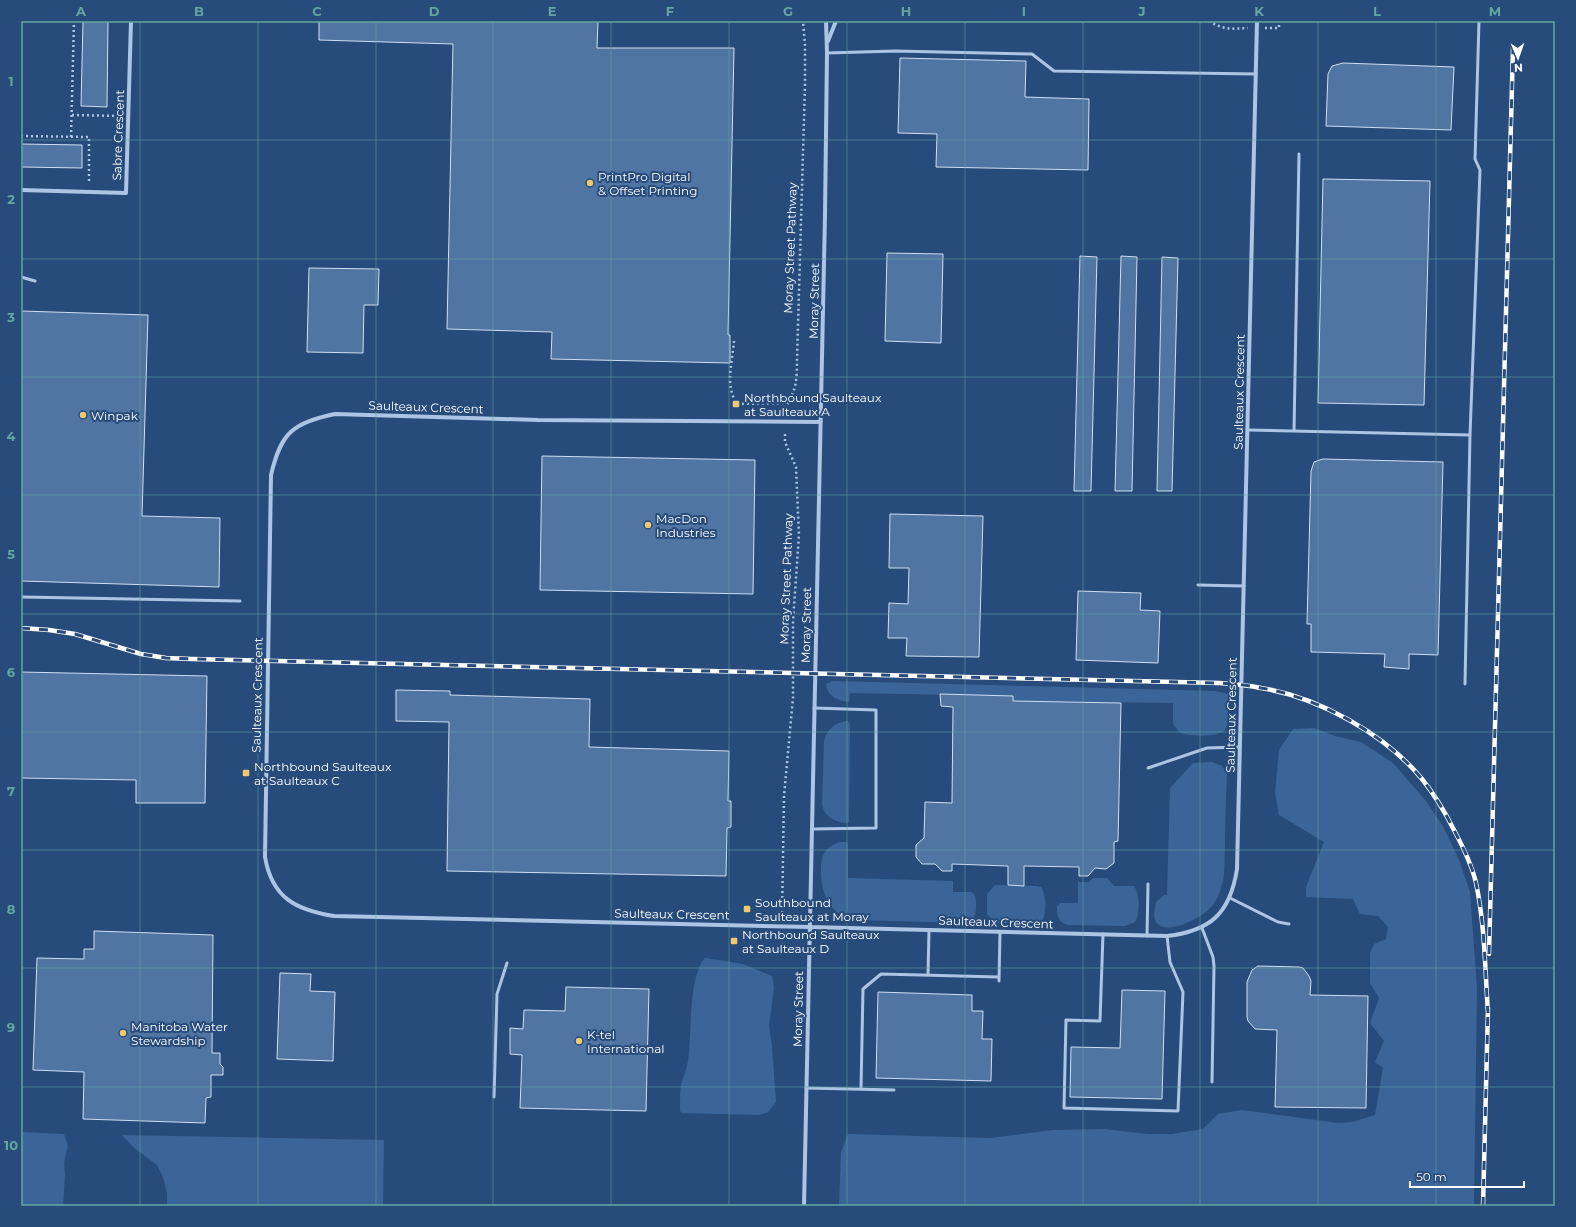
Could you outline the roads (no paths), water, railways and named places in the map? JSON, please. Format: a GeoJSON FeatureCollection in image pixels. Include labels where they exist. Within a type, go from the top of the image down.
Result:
{"type":"FeatureCollection","features":[{"type":"Feature","properties":{"kind":"street","name":"Sabre Crescent"},"geometry":{"type":"LineString","coordinates":[[21,190],[126,192],[131,21]]}},
{"type":"Feature","properties":{"kind":"street","name":"Moray Street"},"geometry":{"type":"LineString","coordinates":[[804,1206],[828,53],[826,21]]}},
{"type":"Feature","properties":{"kind":"street","name":"Moray Street"},"geometry":{"type":"LineString","coordinates":[[827,44],[836,21]]}},
{"type":"Feature","properties":{"kind":"street","name":"Saulteaux Crescent"},"geometry":{"type":"LineString","coordinates":[[821,422],[492,419],[335,414],[306,422],[293,428],[282,443],[275,459],[271,475],[265,857],[267,870],[285,898],[299,908],[317,914],[334,916],[1147,936],[1186,934],[1202,928],[1213,920],[1230,898],[1237,869],[1257,21]]}},
{"type":"Feature","properties":{"kind":"lane"},"geometry":{"type":"LineString","coordinates":[[1465,684],[1470,435],[1480,170],[1475,159],[1479,21]]}},
{"type":"Feature","properties":{"kind":"lane"},"geometry":{"type":"LineString","coordinates":[[828,53],[895,50],[1032,54],[1054,71],[1256,74]]}},
{"type":"Feature","properties":{"kind":"lane"},"geometry":{"type":"LineString","coordinates":[[1294,431],[1299,154]]}},
{"type":"Feature","properties":{"kind":"lane"},"geometry":{"type":"LineString","coordinates":[[21,277],[35,281]]}},
{"type":"Feature","properties":{"kind":"lane"},"geometry":{"type":"LineString","coordinates":[[1248,430],[1470,435]]}},
{"type":"Feature","properties":{"kind":"lane"},"geometry":{"type":"LineString","coordinates":[[1198,585],[1244,586]]}},
{"type":"Feature","properties":{"kind":"lane"},"geometry":{"type":"LineString","coordinates":[[22,597],[240,601]]}},
{"type":"Feature","properties":{"kind":"lane"},"geometry":{"type":"LineString","coordinates":[[812,829],[876,828],[876,710],[814,708]]}},
{"type":"Feature","properties":{"kind":"lane"},"geometry":{"type":"LineString","coordinates":[[1148,768],[1207,748],[1240,747]]}},
{"type":"Feature","properties":{"kind":"lane"},"geometry":{"type":"LineString","coordinates":[[1147,936],[1148,884]]}},
{"type":"Feature","properties":{"kind":"lane"},"geometry":{"type":"LineString","coordinates":[[1230,898],[1278,922],[1289,924]]}},
{"type":"Feature","properties":{"kind":"lane"},"geometry":{"type":"LineString","coordinates":[[1202,928],[1214,966],[1212,1082]]}},
{"type":"Feature","properties":{"kind":"lane"},"geometry":{"type":"LineString","coordinates":[[928,975],[929,930]]}},
{"type":"Feature","properties":{"kind":"lane"},"geometry":{"type":"LineString","coordinates":[[999,981],[1000,932]]}},
{"type":"Feature","properties":{"kind":"lane"},"geometry":{"type":"LineString","coordinates":[[1103,934],[1100,1021],[1066,1020],[1064,1108],[1178,1111],[1183,992],[1170,962],[1166,936]]}},
{"type":"Feature","properties":{"kind":"lane"},"geometry":{"type":"LineString","coordinates":[[494,1097],[497,994],[507,963]]}},
{"type":"Feature","properties":{"kind":"lane"},"geometry":{"type":"LineString","coordinates":[[861,1089],[864,989],[881,974],[999,977]]}},
{"type":"Feature","properties":{"kind":"lane"},"geometry":{"type":"LineString","coordinates":[[806,1088],[894,1090]]}},
{"type":"Feature","properties":{"kind":"railway"},"geometry":{"type":"LineString","coordinates":[[1489,954],[1513,47]]}},
{"type":"Feature","properties":{"kind":"railway"},"geometry":{"type":"LineString","coordinates":[[21,628],[75,634],[141,654],[166,658],[1219,683],[1250,686],[1283,693],[1327,709],[1370,733],[1407,763],[1422,779],[1439,803],[1464,849],[1476,883],[1483,931],[1488,1013]]}},
{"type":"Feature","properties":{"kind":"railway"},"geometry":{"type":"LineString","coordinates":[[1483,1206],[1488,1008]]}},
{"type":"Feature","properties":{"kind":"place","name":"PrintPro Digital & Offset Printing"},"geometry":{"type":"Point","coordinates":[590,183]}},
{"type":"Feature","properties":{"kind":"place","name":"Northbound Saulteaux at Saulteaux A"},"geometry":{"type":"Point","coordinates":[736,404]}},
{"type":"Feature","properties":{"kind":"place","name":"Winpak"},"geometry":{"type":"Point","coordinates":[83,415]}},
{"type":"Feature","properties":{"kind":"place","name":"MacDon Industries"},"geometry":{"type":"Point","coordinates":[648,525]}},
{"type":"Feature","properties":{"kind":"place","name":"Northbound Saulteaux at Saulteaux C"},"geometry":{"type":"Point","coordinates":[246,773]}},
{"type":"Feature","properties":{"kind":"place","name":"Southbound Saulteaux at Moray"},"geometry":{"type":"Point","coordinates":[747,909]}},
{"type":"Feature","properties":{"kind":"place","name":"Northbound Saulteaux at Saulteaux D"},"geometry":{"type":"Point","coordinates":[734,941]}},
{"type":"Feature","properties":{"kind":"place","name":"Manitoba Water Stewardship"},"geometry":{"type":"Point","coordinates":[123,1033]}},
{"type":"Feature","properties":{"kind":"place","name":"K-tel International"},"geometry":{"type":"Point","coordinates":[579,1041]}}]}
